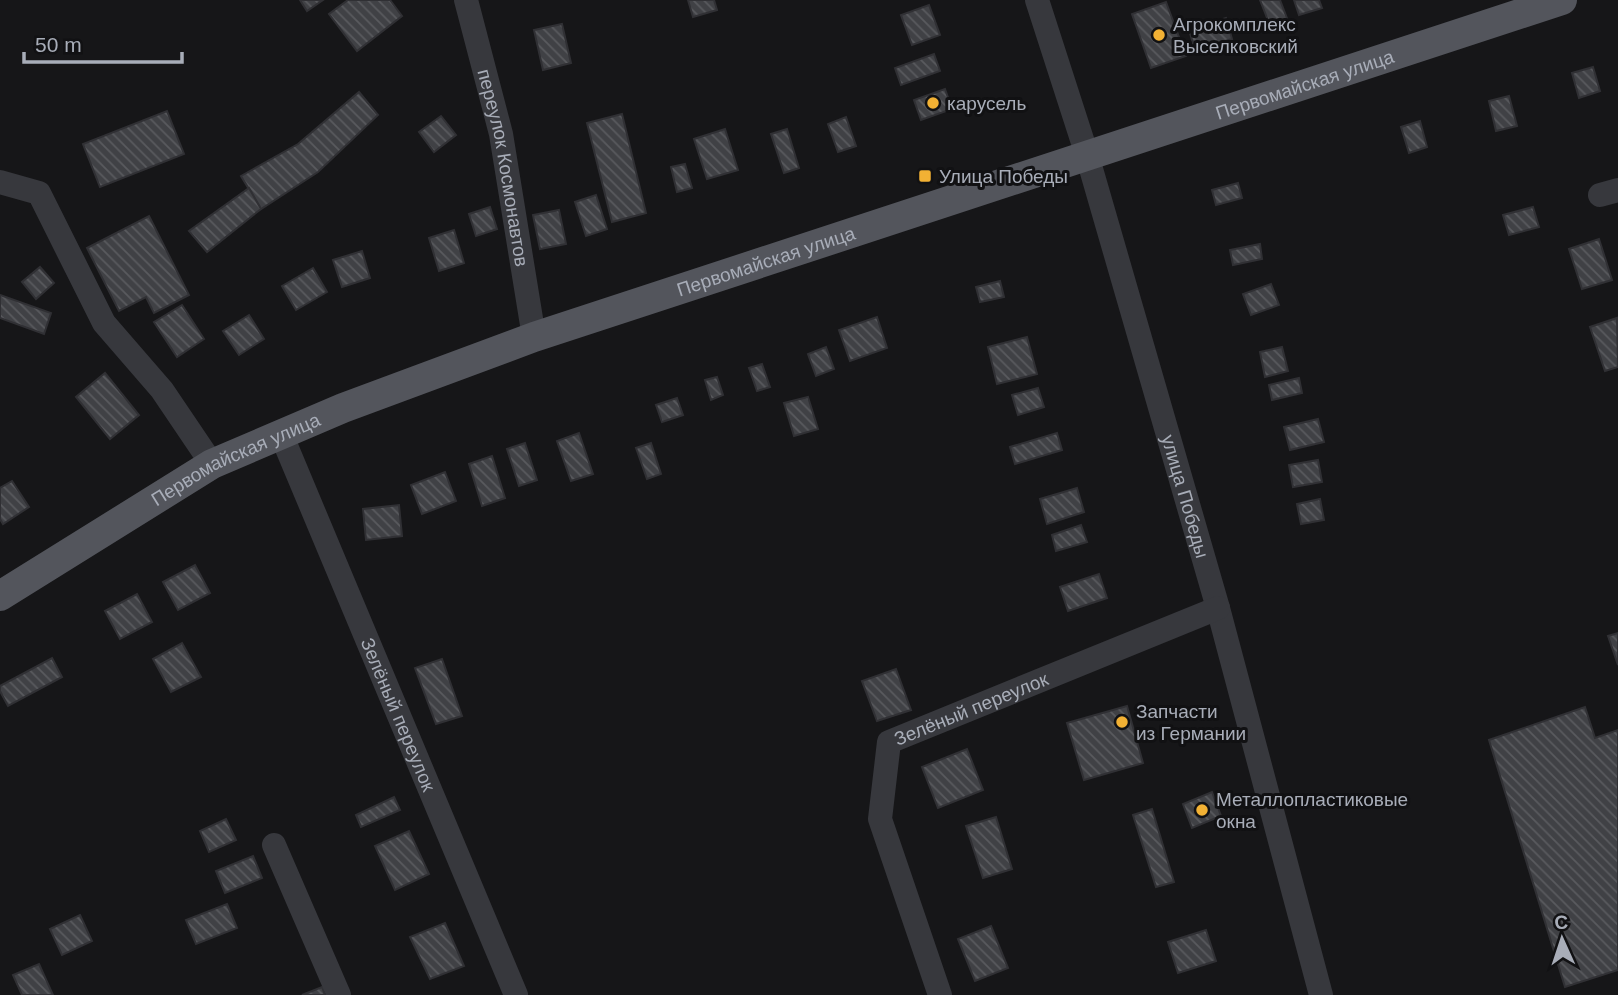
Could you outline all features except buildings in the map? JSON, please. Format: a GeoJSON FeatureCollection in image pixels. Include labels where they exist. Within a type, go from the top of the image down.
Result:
{"type":"FeatureCollection","features":[{"type":"Feature","properties":{"kind":"main road","name":"Первомайская улица"},"geometry":{"type":"LineString","coordinates":[[0,596],[212,464],[281,434],[534,337],[1562,0]]}},
{"type":"Feature","properties":{"kind":"street","name":"переулок Космонавтов"},"geometry":{"type":"LineString","coordinates":[[466,0],[501,134],[534,337]]}},
{"type":"Feature","properties":{"kind":"street","name":"улица Победы"},"geometry":{"type":"LineString","coordinates":[[1037,0],[1087,155],[1218,608],[1321,995]]}},
{"type":"Feature","properties":{"kind":"street"},"geometry":{"type":"LineString","coordinates":[[0,182],[39,193],[104,323],[162,390],[212,464]]}},
{"type":"Feature","properties":{"kind":"street","name":"Зелёный переулок"},"geometry":{"type":"LineString","coordinates":[[281,434],[516,995]]}},
{"type":"Feature","properties":{"kind":"street","name":"Зелёный переулок"},"geometry":{"type":"LineString","coordinates":[[940,995],[880,819],[889,742],[1218,608]]}},
{"type":"Feature","properties":{"kind":"street"},"geometry":{"type":"LineString","coordinates":[[274,845],[339,995]]}},
{"type":"Feature","properties":{"kind":"place","name":"Агрокомплекс Выселковский"},"geometry":{"type":"Point","coordinates":[1159,35]}},
{"type":"Feature","properties":{"kind":"place","name":"карусель"},"geometry":{"type":"Point","coordinates":[933,103]}},
{"type":"Feature","properties":{"kind":"place","name":"Улица Победы"},"geometry":{"type":"Point","coordinates":[925,176]}},
{"type":"Feature","properties":{"kind":"place","name":"Запчасти из Германии"},"geometry":{"type":"Point","coordinates":[1122,722]}},
{"type":"Feature","properties":{"kind":"place","name":"Металлопластиковые окна"},"geometry":{"type":"Point","coordinates":[1202,810]}}]}
